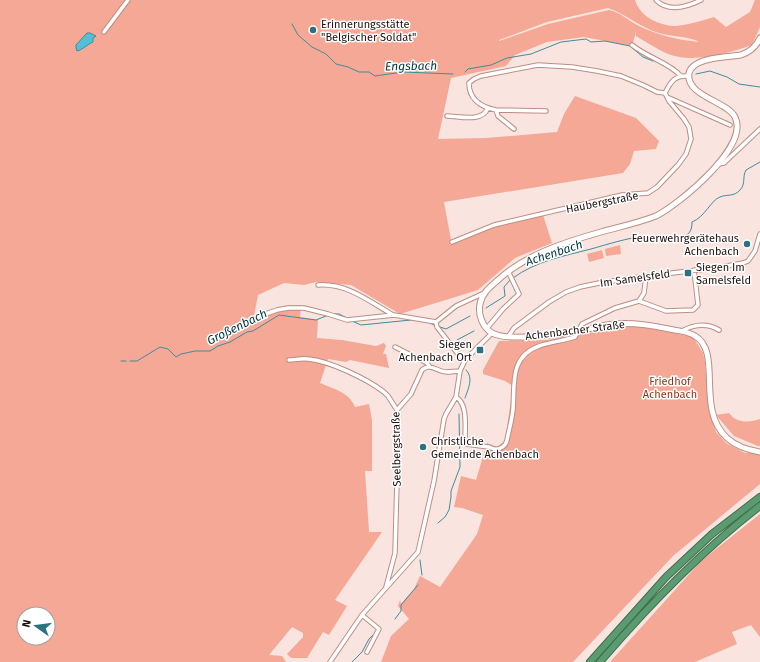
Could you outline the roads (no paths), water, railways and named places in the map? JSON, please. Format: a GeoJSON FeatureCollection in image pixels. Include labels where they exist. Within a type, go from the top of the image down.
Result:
{"type":"FeatureCollection","features":[{"type":"Feature","properties":{"kind":"highway"},"geometry":{"type":"LineString","coordinates":[[590,662],[666,577],[712,534],[760,497]]}},
{"type":"Feature","properties":{"kind":"highway"},"geometry":{"type":"LineString","coordinates":[[600,662],[651,604],[682,572],[715,542],[760,506]]}},
{"type":"Feature","properties":{"kind":"main road"},"geometry":{"type":"LineString","coordinates":[[492,333],[487,328],[479,313],[480,300],[484,293],[508,271],[546,250],[600,232],[656,216],[664,212],[682,198],[719,164],[731,146],[737,132],[737,121],[734,114],[728,108],[695,89],[689,76],[692,68],[698,62],[743,54],[754,48],[760,38]]}},
{"type":"Feature","properties":{"kind":"main road","name":"Achenbacher Straße"},"geometry":{"type":"LineString","coordinates":[[492,333],[508,336],[539,336],[578,331],[613,324],[632,323],[694,335],[701,340],[706,347],[712,413],[720,429],[730,440],[739,446],[760,452]]}},
{"type":"Feature","properties":{"kind":"street"},"geometry":{"type":"LineString","coordinates":[[104,32],[128,0]]}},
{"type":"Feature","properties":{"kind":"street"},"geometry":{"type":"LineString","coordinates":[[656,0],[663,5],[677,8],[700,0]]}},
{"type":"Feature","properties":{"kind":"street"},"geometry":{"type":"LineString","coordinates":[[632,45],[641,52],[673,67],[681,76]]}},
{"type":"Feature","properties":{"kind":"street"},"geometry":{"type":"LineString","coordinates":[[546,111],[496,110],[488,108],[480,104],[472,97],[469,91],[469,84],[474,79],[481,76],[538,65],[597,71],[620,76],[643,84],[657,92],[730,125]]}},
{"type":"Feature","properties":{"kind":"street"},"geometry":{"type":"LineString","coordinates":[[665,95],[670,83],[681,76],[689,76]]}},
{"type":"Feature","properties":{"kind":"street","name":"Haubergstraße"},"geometry":{"type":"LineString","coordinates":[[452,242],[494,225],[614,197],[648,193],[657,187],[678,165],[690,144],[691,134],[684,118],[665,95]]}},
{"type":"Feature","properties":{"kind":"street"},"geometry":{"type":"LineString","coordinates":[[447,116],[480,116],[486,113],[488,108]]}},
{"type":"Feature","properties":{"kind":"street"},"geometry":{"type":"LineString","coordinates":[[496,110],[498,116],[514,128]]}},
{"type":"Feature","properties":{"kind":"street"},"geometry":{"type":"LineString","coordinates":[[719,164],[724,163],[760,129]]}},
{"type":"Feature","properties":{"kind":"street","name":"Im Samelsfeld"},"geometry":{"type":"LineString","coordinates":[[508,336],[514,328],[549,302],[566,292],[580,287],[600,282],[734,265],[748,261],[756,251],[760,234]]}},
{"type":"Feature","properties":{"kind":"street"},"geometry":{"type":"LineString","coordinates":[[456,397],[459,398],[463,404],[466,444],[494,449],[501,448],[506,443],[510,429],[514,375],[519,361],[529,351],[539,346],[575,337],[582,324],[615,308],[640,301],[666,311],[693,310],[698,305],[694,270]]}},
{"type":"Feature","properties":{"kind":"street"},"geometry":{"type":"LineString","coordinates":[[487,328],[503,309],[519,294],[508,271]]}},
{"type":"Feature","properties":{"kind":"street"},"geometry":{"type":"LineString","coordinates":[[640,301],[644,293],[646,276]]}},
{"type":"Feature","properties":{"kind":"street"},"geometry":{"type":"LineString","coordinates":[[318,285],[344,288],[360,294],[394,315]]}},
{"type":"Feature","properties":{"kind":"street"},"geometry":{"type":"LineString","coordinates":[[257,317],[277,310],[304,308],[347,320],[394,315],[436,322],[456,306],[484,293]]}},
{"type":"Feature","properties":{"kind":"street"},"geometry":{"type":"LineString","coordinates":[[436,322],[437,327],[445,338],[465,360]]}},
{"type":"Feature","properties":{"kind":"street"},"geometry":{"type":"LineString","coordinates":[[682,332],[698,325],[711,326],[719,330]]}},
{"type":"Feature","properties":{"kind":"street"},"geometry":{"type":"LineString","coordinates":[[330,662],[362,615],[418,552],[434,481],[444,419],[456,397],[460,371],[465,360],[492,333]]}},
{"type":"Feature","properties":{"kind":"street"},"geometry":{"type":"LineString","coordinates":[[395,347],[428,363],[429,366],[445,372],[460,371]]}},
{"type":"Feature","properties":{"kind":"street","name":"Seelbergstraße"},"geometry":{"type":"LineString","coordinates":[[289,360],[308,359],[320,361],[351,373],[384,392],[397,410],[398,446],[395,553],[386,588]]}},
{"type":"Feature","properties":{"kind":"street"},"geometry":{"type":"LineString","coordinates":[[397,410],[411,394],[422,370],[429,366]]}},
{"type":"Feature","properties":{"kind":"street"},"geometry":{"type":"LineString","coordinates":[[362,615],[379,629],[367,652]]}},
{"type":"Feature","properties":{"kind":"water"},"geometry":{"type":"Polygon","coordinates":[[[87,33],[96,36],[93,38],[93,42],[77,51],[76,45],[87,33]]]}},
{"type":"Feature","properties":{"kind":"waterway","name":"Engsbach"},"geometry":{"type":"LineString","coordinates":[[292,24],[298,35],[312,47],[326,54],[336,64],[359,72],[369,72],[375,76],[403,72],[453,74]]}},
{"type":"Feature","properties":{"kind":"waterway","name":"Engsbach"},"geometry":{"type":"LineString","coordinates":[[465,72],[468,69],[491,65],[507,58],[531,54],[561,42],[586,39],[591,42],[605,41],[630,46],[643,57],[653,61]]}},
{"type":"Feature","properties":{"kind":"waterway","name":"Engsbach"},"geometry":{"type":"LineString","coordinates":[[696,74],[710,71],[727,77],[739,84],[760,87]]}},
{"type":"Feature","properties":{"kind":"waterway","name":"Achenbach"},"geometry":{"type":"LineString","coordinates":[[649,237],[676,239],[688,234],[691,229],[692,222],[697,220],[717,199],[738,192],[742,188],[746,170],[760,162]]}},
{"type":"Feature","properties":{"kind":"waterway","name":"Achenbach"},"geometry":{"type":"LineString","coordinates":[[513,278],[531,267],[550,260],[645,236]]}},
{"type":"Feature","properties":{"kind":"waterway","name":"Achenbach"},"geometry":{"type":"LineString","coordinates":[[486,308],[505,296],[504,287],[510,280]]}},
{"type":"Feature","properties":{"kind":"waterway","name":"Großenbach"},"geometry":{"type":"LineString","coordinates":[[335,314],[339,314],[347,318]]}},
{"type":"Feature","properties":{"kind":"waterway","name":"Großenbach"},"geometry":{"type":"LineString","coordinates":[[130,361],[137,361],[160,347],[168,349],[176,357],[181,354],[195,351],[210,351],[247,332],[253,331],[279,315],[316,320],[326,316]]}},
{"type":"Feature","properties":{"kind":"waterway","name":"Großenbach"},"geometry":{"type":"LineString","coordinates":[[437,326],[446,329],[470,316]]}},
{"type":"Feature","properties":{"kind":"waterway","name":"Großenbach"},"geometry":{"type":"LineString","coordinates":[[352,321],[361,325],[411,320]]}},
{"type":"Feature","properties":{"kind":"waterway","name":"Großenbach"},"geometry":{"type":"LineString","coordinates":[[428,322],[434,325]]}},
{"type":"Feature","properties":{"kind":"waterway","name":"Achenbach"},"geometry":{"type":"LineString","coordinates":[[457,340],[474,331]]}},
{"type":"Feature","properties":{"kind":"waterway","name":"Großenbach"},"geometry":{"type":"LineString","coordinates":[[121,361],[126,361]]}},
{"type":"Feature","properties":{"kind":"waterway","name":"Achenbach"},"geometry":{"type":"LineString","coordinates":[[465,398],[470,380],[470,376],[466,370]]}},
{"type":"Feature","properties":{"kind":"waterway","name":"Achenbach"},"geometry":{"type":"LineString","coordinates":[[438,523],[445,517],[449,510],[451,491],[460,467],[459,414]]}},
{"type":"Feature","properties":{"kind":"waterway","name":"Achenbach"},"geometry":{"type":"LineString","coordinates":[[420,560],[422,575]]}},
{"type":"Feature","properties":{"kind":"waterway","name":"Achenbach"},"geometry":{"type":"LineString","coordinates":[[395,619],[401,611],[401,605],[418,585]]}},
{"type":"Feature","properties":{"kind":"waterway","name":"Achenbach"},"geometry":{"type":"LineString","coordinates":[[352,662],[362,652],[369,639],[375,633]]}},
{"type":"Feature","properties":{"kind":"place","name":"Erinnerungsstätte \"Belgischer Soldat\""},"geometry":{"type":"Point","coordinates":[313,30]}},
{"type":"Feature","properties":{"kind":"place","name":"Feuerwehrgerätehaus Achenbach"},"geometry":{"type":"Point","coordinates":[747,244]}},
{"type":"Feature","properties":{"kind":"place","name":"Siegen Im Samelsfeld"},"geometry":{"type":"Point","coordinates":[688,273]}},
{"type":"Feature","properties":{"kind":"place","name":"Siegen Achenbach Ort"},"geometry":{"type":"Point","coordinates":[480,350]}},
{"type":"Feature","properties":{"kind":"place","name":"Christliche Gemeinde Achenbach"},"geometry":{"type":"Point","coordinates":[423,447]}},
{"type":"Feature","properties":{"kind":"park label","name":"Friedhof Achenbach"},"geometry":{"type":"Point","coordinates":[670,387]}}]}
